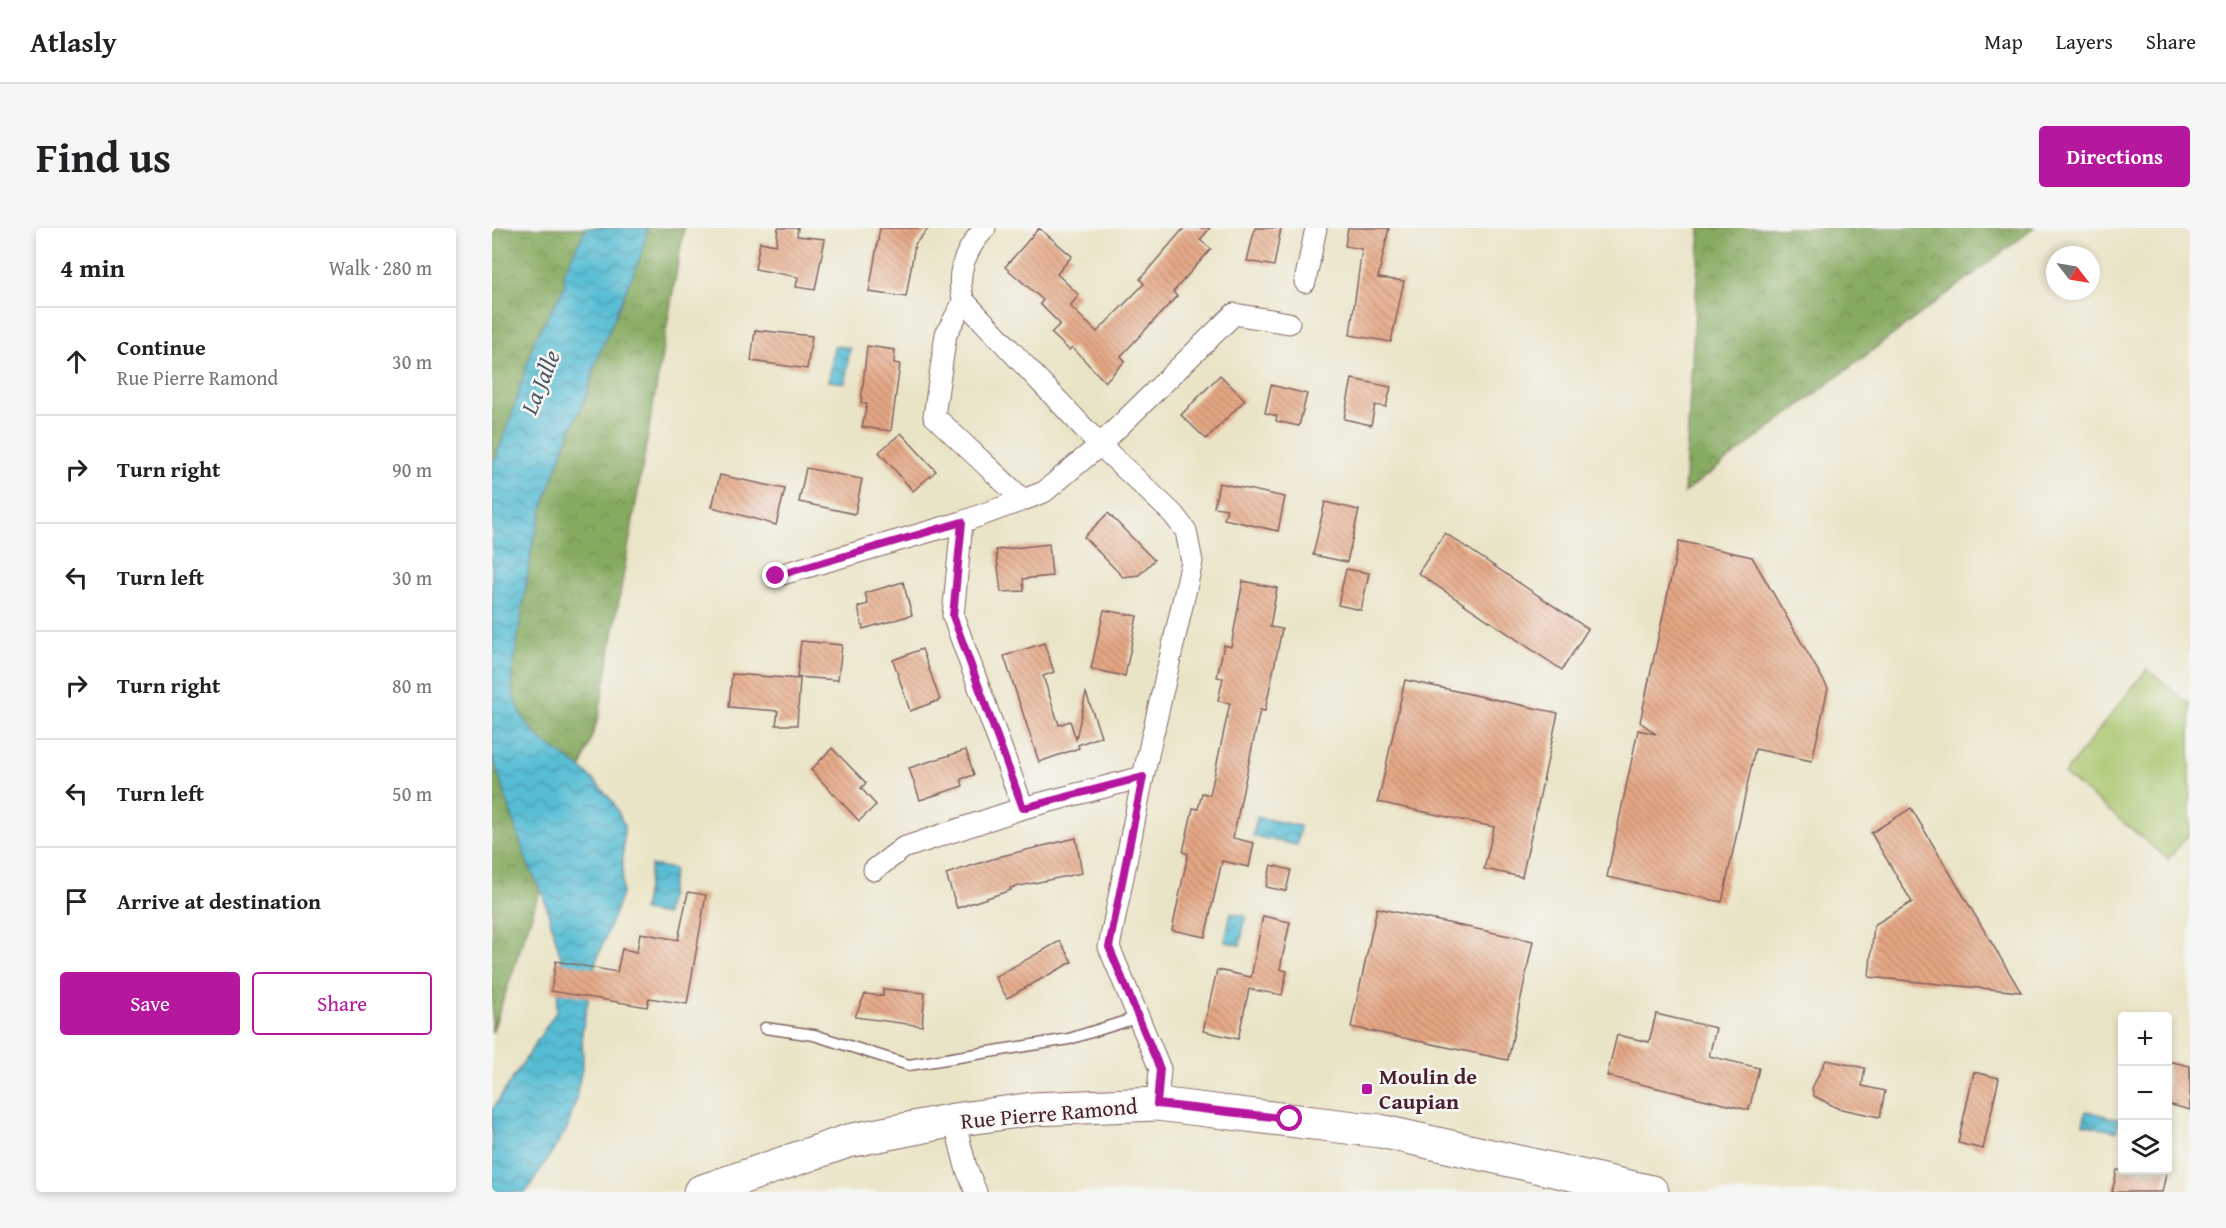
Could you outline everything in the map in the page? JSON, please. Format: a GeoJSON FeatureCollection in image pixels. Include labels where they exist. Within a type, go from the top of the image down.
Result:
{"type":"FeatureCollection","features":[{"type":"Feature","properties":{"kind":"main road","name":"Rue Pierre Ramond"},"geometry":{"type":"LineString","coordinates":[[700,1192],[848,1141],[954,1120],[1033,1109],[1157,1104],[1380,1131],[1585,1185],[1652,1192]]}},
{"type":"Feature","properties":{"kind":"street"},"geometry":{"type":"LineString","coordinates":[[985,228],[966,253],[960,281],[964,301],[1100,445],[1173,514],[1186,531],[1192,562],[1143,777],[1109,947],[1160,1069],[1157,1104]]}},
{"type":"Feature","properties":{"kind":"street"},"geometry":{"type":"LineString","coordinates":[[1305,282],[1316,228]]}},
{"type":"Feature","properties":{"kind":"street"},"geometry":{"type":"LineString","coordinates":[[964,301],[946,334],[934,416],[1023,500]]}},
{"type":"Feature","properties":{"kind":"street"},"geometry":{"type":"LineString","coordinates":[[776,576],[962,522],[1044,492],[1100,445],[1234,314],[1289,323]]}},
{"type":"Feature","properties":{"kind":"street"},"geometry":{"type":"LineString","coordinates":[[962,522],[953,616],[1023,808]]}},
{"type":"Feature","properties":{"kind":"street"},"geometry":{"type":"LineString","coordinates":[[874,870],[903,848],[1023,808],[1143,777]]}},
{"type":"Feature","properties":{"kind":"street"},"geometry":{"type":"LineString","coordinates":[[954,1120],[976,1192]]}},
{"type":"Feature","properties":{"kind":"lane"},"geometry":{"type":"LineString","coordinates":[[765,1028],[814,1035],[909,1065],[1069,1039],[1139,1017]]}},
{"type":"Feature","properties":{"kind":"green space"},"geometry":{"type":"Polygon","coordinates":[[[492,228],[684,228],[599,715],[492,1033],[492,228]]]}},
{"type":"Feature","properties":{"kind":"green space"},"geometry":{"type":"Polygon","coordinates":[[[1700,228],[2034,228],[1684,493],[1700,228]]]}},
{"type":"Feature","properties":{"kind":"green space"},"geometry":{"type":"Polygon","coordinates":[[[2147,669],[2190,704],[2190,833],[2168,859],[2064,774],[2147,669]]]}},
{"type":"Feature","properties":{"kind":"water","name":"La Jalle"},"geometry":{"type":"Polygon","coordinates":[[[586,228],[648,228],[641,255],[597,359],[587,394],[568,436],[533,541],[512,675],[513,695],[524,720],[539,738],[582,769],[613,802],[624,825],[622,894],[595,964],[582,1031],[583,1063],[567,1129],[526,1192],[492,1192],[492,1110],[556,1012],[562,961],[544,898],[527,862],[492,755],[492,468],[514,408],[534,341],[565,286],[563,274],[586,228]]]}},
{"type":"Feature","properties":{"kind":"water"},"geometry":{"type":"Polygon","coordinates":[[[834,346],[850,348],[845,383],[829,381],[834,346]]]}},
{"type":"Feature","properties":{"kind":"water"},"geometry":{"type":"Polygon","coordinates":[[[1257,817],[1300,826],[1297,845],[1253,836],[1257,817]]]}},
{"type":"Feature","properties":{"kind":"water"},"geometry":{"type":"Polygon","coordinates":[[[651,865],[674,869],[666,915],[643,911],[651,865]]]}},
{"type":"Feature","properties":{"kind":"water"},"geometry":{"type":"Polygon","coordinates":[[[1231,913],[1246,916],[1240,945],[1225,942],[1231,913]]]}},
{"type":"Feature","properties":{"kind":"water"},"geometry":{"type":"Polygon","coordinates":[[[2086,1111],[2118,1119],[2117,1132],[2083,1124],[2086,1111]]]}},
{"type":"Feature","properties":{"kind":"building"},"geometry":{"type":"Polygon","coordinates":[[[778,228],[798,228],[797,236],[825,239],[815,290],[796,287],[798,277],[755,269],[760,242],[776,245],[778,228]]]}},
{"type":"Feature","properties":{"kind":"building"},"geometry":{"type":"Polygon","coordinates":[[[880,228],[929,228],[915,244],[906,297],[869,292],[880,228]]]}},
{"type":"Feature","properties":{"kind":"building"},"geometry":{"type":"Polygon","coordinates":[[[1039,228],[1072,256],[1057,274],[1079,295],[1070,306],[1097,332],[1144,284],[1140,279],[1184,228],[1210,228],[1200,240],[1211,249],[1173,292],[1177,296],[1121,356],[1125,361],[1105,382],[1072,347],[1069,350],[1051,333],[1060,324],[1040,304],[1043,300],[1005,267],[1039,228]]]}},
{"type":"Feature","properties":{"kind":"building"},"geometry":{"type":"Polygon","coordinates":[[[1255,228],[1281,228],[1274,266],[1247,261],[1255,228]]]}},
{"type":"Feature","properties":{"kind":"building"},"geometry":{"type":"Polygon","coordinates":[[[1348,228],[1389,228],[1378,278],[1404,281],[1391,342],[1350,335],[1362,249],[1345,246],[1348,228]]]}},
{"type":"Feature","properties":{"kind":"building"},"geometry":{"type":"Polygon","coordinates":[[[755,330],[812,336],[807,369],[751,361],[755,330]]]}},
{"type":"Feature","properties":{"kind":"building"},"geometry":{"type":"Polygon","coordinates":[[[867,346],[895,350],[894,363],[900,364],[891,431],[862,427],[867,404],[861,403],[867,346]]]}},
{"type":"Feature","properties":{"kind":"building"},"geometry":{"type":"Polygon","coordinates":[[[1220,375],[1245,400],[1206,439],[1181,415],[1220,375]]]}},
{"type":"Feature","properties":{"kind":"building"},"geometry":{"type":"Polygon","coordinates":[[[1352,379],[1391,387],[1386,407],[1375,405],[1371,425],[1344,419],[1352,379]]]}},
{"type":"Feature","properties":{"kind":"building"},"geometry":{"type":"Polygon","coordinates":[[[1271,385],[1307,394],[1299,426],[1276,421],[1277,416],[1265,413],[1271,385]]]}},
{"type":"Feature","properties":{"kind":"building"},"geometry":{"type":"Polygon","coordinates":[[[901,433],[936,471],[913,491],[879,452],[901,433]]]}},
{"type":"Feature","properties":{"kind":"building"},"geometry":{"type":"Polygon","coordinates":[[[806,468],[862,479],[855,514],[799,502],[806,468]]]}},
{"type":"Feature","properties":{"kind":"building"},"geometry":{"type":"Polygon","coordinates":[[[720,475],[785,489],[776,525],[712,507],[720,475]]]}},
{"type":"Feature","properties":{"kind":"building"},"geometry":{"type":"Polygon","coordinates":[[[1219,483],[1285,497],[1278,531],[1224,519],[1227,509],[1214,507],[1219,483]]]}},
{"type":"Feature","properties":{"kind":"building"},"geometry":{"type":"Polygon","coordinates":[[[1325,502],[1359,510],[1347,562],[1313,555],[1325,502]]]}},
{"type":"Feature","properties":{"kind":"building"},"geometry":{"type":"Polygon","coordinates":[[[1108,513],[1154,560],[1139,575],[1123,577],[1084,537],[1108,513]]]}},
{"type":"Feature","properties":{"kind":"building"},"geometry":{"type":"Polygon","coordinates":[[[1445,533],[1588,629],[1562,670],[1418,573],[1445,533]]]}},
{"type":"Feature","properties":{"kind":"building"},"geometry":{"type":"Polygon","coordinates":[[[1679,541],[1752,557],[1828,688],[1812,761],[1755,749],[1722,902],[1607,877],[1638,730],[1656,734],[1640,722],[1679,541]]]}},
{"type":"Feature","properties":{"kind":"building"},"geometry":{"type":"Polygon","coordinates":[[[1049,544],[1052,576],[1023,579],[1024,591],[1001,592],[996,550],[1049,544]]]}},
{"type":"Feature","properties":{"kind":"building"},"geometry":{"type":"Polygon","coordinates":[[[1346,569],[1369,573],[1361,610],[1338,605],[1346,569]]]}},
{"type":"Feature","properties":{"kind":"building"},"geometry":{"type":"Polygon","coordinates":[[[1243,581],[1277,588],[1270,627],[1282,629],[1265,711],[1260,710],[1233,838],[1254,843],[1249,867],[1222,861],[1205,937],[1172,930],[1188,854],[1183,852],[1193,808],[1198,809],[1202,793],[1210,795],[1230,703],[1218,701],[1223,678],[1217,677],[1224,645],[1231,647],[1243,581]]]}},
{"type":"Feature","properties":{"kind":"building"},"geometry":{"type":"Polygon","coordinates":[[[903,582],[912,615],[863,629],[858,607],[868,604],[865,593],[903,582]]]}},
{"type":"Feature","properties":{"kind":"building"},"geometry":{"type":"Polygon","coordinates":[[[1104,610],[1137,616],[1125,676],[1091,669],[1104,610]]]}},
{"type":"Feature","properties":{"kind":"building"},"geometry":{"type":"Polygon","coordinates":[[[801,641],[842,645],[838,680],[797,677],[801,641]]]}},
{"type":"Feature","properties":{"kind":"building"},"geometry":{"type":"Polygon","coordinates":[[[1044,643],[1054,672],[1043,676],[1059,725],[1070,721],[1076,739],[1086,693],[1101,736],[1078,745],[1079,748],[1039,762],[1004,656],[1044,643]]]}},
{"type":"Feature","properties":{"kind":"building"},"geometry":{"type":"Polygon","coordinates":[[[922,649],[940,700],[910,711],[893,660],[922,649]]]}},
{"type":"Feature","properties":{"kind":"building"},"geometry":{"type":"Polygon","coordinates":[[[732,674],[800,679],[797,725],[776,725],[778,711],[729,707],[732,674]]]}},
{"type":"Feature","properties":{"kind":"building"},"geometry":{"type":"Polygon","coordinates":[[[1405,680],[1558,713],[1522,877],[1484,869],[1494,827],[1378,802],[1405,680]]]}},
{"type":"Feature","properties":{"kind":"building"},"geometry":{"type":"Polygon","coordinates":[[[832,748],[866,783],[861,788],[876,805],[859,821],[811,770],[832,748]]]}},
{"type":"Feature","properties":{"kind":"building"},"geometry":{"type":"Polygon","coordinates":[[[966,750],[974,775],[961,779],[963,786],[920,800],[909,768],[966,750]]]}},
{"type":"Feature","properties":{"kind":"building"},"geometry":{"type":"Polygon","coordinates":[[[1911,808],[2021,992],[1869,977],[1874,925],[1912,902],[1871,833],[1911,808]]]}},
{"type":"Feature","properties":{"kind":"building"},"geometry":{"type":"Polygon","coordinates":[[[1076,838],[1082,873],[1010,888],[1011,890],[957,908],[946,874],[1002,856],[1076,838]]]}},
{"type":"Feature","properties":{"kind":"building"},"geometry":{"type":"Polygon","coordinates":[[[1271,865],[1291,870],[1286,891],[1266,887],[1271,865]]]}},
{"type":"Feature","properties":{"kind":"building"},"geometry":{"type":"Polygon","coordinates":[[[688,892],[706,895],[687,1004],[649,998],[647,1007],[551,991],[556,961],[617,972],[622,949],[637,952],[640,933],[678,940],[688,892]]]}},
{"type":"Feature","properties":{"kind":"building"},"geometry":{"type":"Polygon","coordinates":[[[1377,908],[1533,941],[1508,1060],[1351,1027],[1377,908]]]}},
{"type":"Feature","properties":{"kind":"building"},"geometry":{"type":"Polygon","coordinates":[[[1263,916],[1290,922],[1280,969],[1287,971],[1282,995],[1249,989],[1238,1039],[1203,1031],[1217,970],[1251,977],[1263,916]]]}},
{"type":"Feature","properties":{"kind":"building"},"geometry":{"type":"Polygon","coordinates":[[[1060,941],[1072,962],[1007,998],[995,977],[1060,941]]]}},
{"type":"Feature","properties":{"kind":"building"},"geometry":{"type":"Polygon","coordinates":[[[883,989],[925,993],[922,1026],[855,1017],[865,994],[883,996],[883,989]]]}},
{"type":"Feature","properties":{"kind":"building"},"geometry":{"type":"Polygon","coordinates":[[[1656,1014],[1716,1028],[1709,1056],[1759,1068],[1749,1110],[1607,1076],[1617,1035],[1649,1042],[1656,1014]]]}},
{"type":"Feature","properties":{"kind":"building"},"geometry":{"type":"Polygon","coordinates":[[[1826,1060],[1865,1068],[1862,1086],[1885,1091],[1880,1117],[1837,1108],[1814,1096],[1812,1088],[1826,1060]]]}},
{"type":"Feature","properties":{"kind":"building"},"geometry":{"type":"Polygon","coordinates":[[[2172,1062],[2190,1066],[2190,1110],[2172,1105],[2172,1062]]]}},
{"type":"Feature","properties":{"kind":"building"},"geometry":{"type":"Polygon","coordinates":[[[1974,1072],[1999,1078],[1983,1149],[1958,1143],[1974,1072]]]}},
{"type":"Feature","properties":{"kind":"building"},"geometry":{"type":"Polygon","coordinates":[[[2117,1170],[2118,1174],[2166,1174],[2162,1192],[2112,1192],[2117,1170]]]}},
{"type":"Feature","properties":{"kind":"place","name":"Moulin de Caupian"},"geometry":{"type":"Point","coordinates":[1367,1089]}},
{"type":"Feature","properties":{"kind":"route"},"geometry":{"type":"LineString","coordinates":[[776,576],[962,522],[953,616],[1023,808],[1143,777],[1109,947],[1160,1069],[1157,1104],[1290,1119]]}}]}
